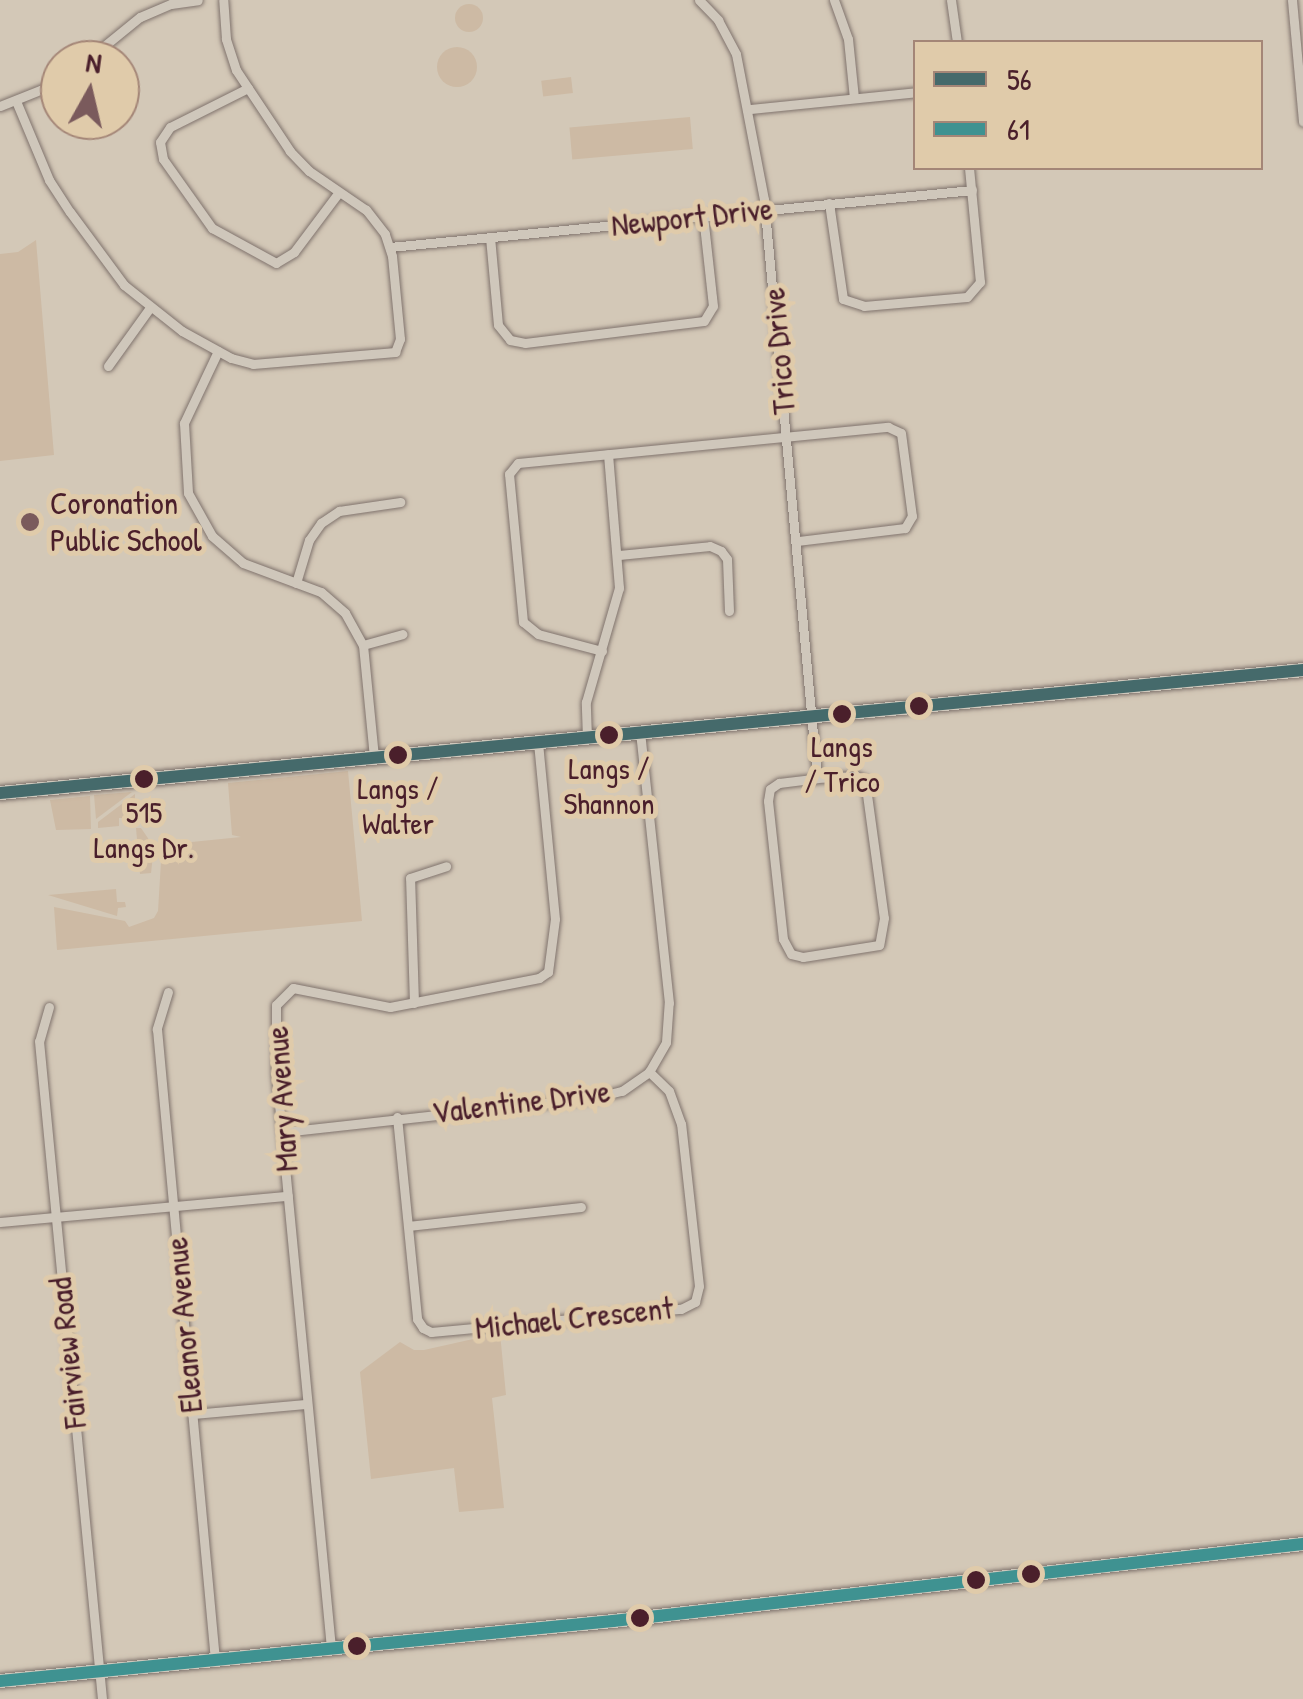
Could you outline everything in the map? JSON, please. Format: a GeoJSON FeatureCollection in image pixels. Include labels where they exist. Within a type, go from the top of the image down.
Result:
{"type":"FeatureCollection","features":[{"type":"Feature","properties":{"kind":"street"},"geometry":{"type":"LineString","coordinates":[[112,40],[140,16],[171,4],[198,0]]}},
{"type":"Feature","properties":{"kind":"street"},"geometry":{"type":"LineString","coordinates":[[16,101],[49,180],[124,286],[149,309],[218,352],[253,364],[395,352],[400,339],[390,246],[378,220],[298,160],[230,56],[223,0]]}},
{"type":"Feature","properties":{"kind":"street","name":"Trico Drive"},"geometry":{"type":"LineString","coordinates":[[699,0],[731,42],[750,108],[766,209],[818,778]]}},
{"type":"Feature","properties":{"kind":"street"},"geometry":{"type":"LineString","coordinates":[[834,0],[848,39],[854,98]]}},
{"type":"Feature","properties":{"kind":"street"},"geometry":{"type":"LineString","coordinates":[[951,0],[957,40]]}},
{"type":"Feature","properties":{"kind":"street"},"geometry":{"type":"LineString","coordinates":[[1292,0],[1303,122]]}},
{"type":"Feature","properties":{"kind":"street"},"geometry":{"type":"LineString","coordinates":[[248,88],[170,126],[160,142],[163,159],[212,228],[276,263],[294,252],[339,192]]}},
{"type":"Feature","properties":{"kind":"street"},"geometry":{"type":"LineString","coordinates":[[0,106],[40,91]]}},
{"type":"Feature","properties":{"kind":"street"},"geometry":{"type":"LineString","coordinates":[[750,108],[913,92]]}},
{"type":"Feature","properties":{"kind":"street"},"geometry":{"type":"LineString","coordinates":[[828,203],[843,299],[864,306],[968,297],[980,282],[970,170]]}},
{"type":"Feature","properties":{"kind":"street","name":"Newport Drive"},"geometry":{"type":"LineString","coordinates":[[390,246],[972,190]]}},
{"type":"Feature","properties":{"kind":"street"},"geometry":{"type":"LineString","coordinates":[[490,237],[498,324],[504,336],[525,343],[704,321],[713,306],[704,216]]}},
{"type":"Feature","properties":{"kind":"street"},"geometry":{"type":"LineString","coordinates":[[108,366],[149,309]]}},
{"type":"Feature","properties":{"kind":"street"},"geometry":{"type":"LineString","coordinates":[[218,352],[184,423],[188,493],[222,547],[254,570],[296,583],[334,601],[362,645],[374,758]]}},
{"type":"Feature","properties":{"kind":"street"},"geometry":{"type":"LineString","coordinates":[[602,651],[538,634],[524,622],[510,474],[523,462],[888,427],[902,433],[912,516],[905,528],[797,541]]}},
{"type":"Feature","properties":{"kind":"street"},"geometry":{"type":"LineString","coordinates":[[587,738],[586,702],[617,603],[620,555],[608,454]]}},
{"type":"Feature","properties":{"kind":"street"},"geometry":{"type":"LineString","coordinates":[[296,583],[309,540],[320,523],[339,511],[400,502]]}},
{"type":"Feature","properties":{"kind":"street"},"geometry":{"type":"LineString","coordinates":[[620,555],[710,546],[722,551],[729,611]]}},
{"type":"Feature","properties":{"kind":"street"},"geometry":{"type":"LineString","coordinates":[[362,645],[403,634]]}},
{"type":"Feature","properties":{"kind":"street"},"geometry":{"type":"LineString","coordinates":[[0,794],[1303,670]]}},
{"type":"Feature","properties":{"kind":"street","name":"Valentine Drive"},"geometry":{"type":"LineString","coordinates":[[283,1132],[594,1098],[622,1090],[649,1072],[666,1042],[669,1004],[640,733]]}},
{"type":"Feature","properties":{"kind":"street","name":"Mary Avenue"},"geometry":{"type":"LineString","coordinates":[[331,1648],[276,1073],[276,1005],[283,994],[301,987],[368,1005],[414,1002],[539,978],[548,972],[556,919],[538,743]]}},
{"type":"Feature","properties":{"kind":"street"},"geometry":{"type":"LineString","coordinates":[[818,778],[865,780],[884,933],[879,945],[871,948],[802,957],[790,954],[783,939],[768,801],[770,789],[779,783],[818,778]]}},
{"type":"Feature","properties":{"kind":"street"},"geometry":{"type":"LineString","coordinates":[[414,1002],[410,878],[446,866]]}},
{"type":"Feature","properties":{"kind":"street","name":"Eleanor Avenue"},"geometry":{"type":"LineString","coordinates":[[168,992],[158,1030],[215,1660]]}},
{"type":"Feature","properties":{"kind":"street","name":"Fairview Road"},"geometry":{"type":"LineString","coordinates":[[49,1007],[39,1041],[102,1699]]}},
{"type":"Feature","properties":{"kind":"street","name":"Michael Crescent"},"geometry":{"type":"LineString","coordinates":[[397,1117],[417,1319],[431,1332],[688,1307],[700,1286],[681,1124],[669,1091],[649,1072]]}},
{"type":"Feature","properties":{"kind":"street"},"geometry":{"type":"LineString","coordinates":[[0,1222],[288,1196]]}},
{"type":"Feature","properties":{"kind":"street"},"geometry":{"type":"LineString","coordinates":[[408,1226],[581,1208]]}},
{"type":"Feature","properties":{"kind":"street"},"geometry":{"type":"LineString","coordinates":[[192,1414],[307,1404]]}},
{"type":"Feature","properties":{"kind":"street"},"geometry":{"type":"LineString","coordinates":[[0,1681],[1303,1544]]}},
{"type":"Feature","properties":{"kind":"shaded area"},"geometry":{"type":"Polygon","coordinates":[[[469,4],[479,8],[483,18],[479,28],[469,32],[459,28],[455,18],[459,8],[469,4]]]}},
{"type":"Feature","properties":{"kind":"shaded area"},"geometry":{"type":"Polygon","coordinates":[[[457,47],[471,53],[477,67],[471,81],[457,87],[443,81],[437,67],[443,53],[457,47]]]}},
{"type":"Feature","properties":{"kind":"shaded area"},"geometry":{"type":"Polygon","coordinates":[[[571,77],[573,93],[543,97],[541,81],[571,77]]]}},
{"type":"Feature","properties":{"kind":"shaded area"},"geometry":{"type":"Polygon","coordinates":[[[690,117],[693,149],[572,159],[569,128],[690,117]]]}},
{"type":"Feature","properties":{"kind":"shaded area"},"geometry":{"type":"Polygon","coordinates":[[[36,240],[54,455],[0,461],[0,254],[18,252],[36,240]]]}},
{"type":"Feature","properties":{"kind":"shaded area"},"geometry":{"type":"Polygon","coordinates":[[[348,771],[362,921],[57,950],[54,907],[125,921],[129,927],[154,918],[158,911],[162,845],[241,837],[232,835],[228,783],[348,771]]]}},
{"type":"Feature","properties":{"kind":"shaded area"},"geometry":{"type":"Polygon","coordinates":[[[132,792],[96,819],[94,795],[132,792]]]}},
{"type":"Feature","properties":{"kind":"shaded area"},"geometry":{"type":"Polygon","coordinates":[[[135,794],[135,825],[131,825],[130,818],[119,818],[119,826],[98,828],[98,822],[135,794]]]}},
{"type":"Feature","properties":{"kind":"shaded area"},"geometry":{"type":"Polygon","coordinates":[[[90,796],[91,829],[56,830],[50,800],[90,796]]]}},
{"type":"Feature","properties":{"kind":"shaded area"},"geometry":{"type":"Polygon","coordinates":[[[136,828],[141,828],[154,847],[151,873],[140,874],[136,828]]]}},
{"type":"Feature","properties":{"kind":"shaded area"},"geometry":{"type":"Polygon","coordinates":[[[116,889],[117,902],[125,902],[126,907],[118,908],[117,916],[48,895],[116,889]]]}},
{"type":"Feature","properties":{"kind":"shaded area"},"geometry":{"type":"Polygon","coordinates":[[[500,1333],[506,1395],[492,1398],[504,1508],[459,1512],[454,1468],[371,1479],[360,1372],[400,1342],[414,1350],[424,1350],[500,1333]]]}},
{"type":"Feature","properties":{"kind":"transit line","name":"56"},"geometry":{"type":"LineString","coordinates":[[0,793],[1303,670]]}},
{"type":"Feature","properties":{"kind":"transit line","name":"61"},"geometry":{"type":"LineString","coordinates":[[0,1681],[613,1621],[1303,1544]]}},
{"type":"Feature","properties":{"kind":"place","name":"Coronation Public School"},"geometry":{"type":"Point","coordinates":[30,522]}},
{"type":"Feature","properties":{"kind":"place","name":"Langs / Trico"},"geometry":{"type":"Point","coordinates":[842,714]}},
{"type":"Feature","properties":{"kind":"place","name":"Langs / Shannon"},"geometry":{"type":"Point","coordinates":[609,735]}},
{"type":"Feature","properties":{"kind":"place","name":"Langs / Walter"},"geometry":{"type":"Point","coordinates":[398,755]}},
{"type":"Feature","properties":{"kind":"place","name":"515 Langs Dr."},"geometry":{"type":"Point","coordinates":[144,779]}}]}
